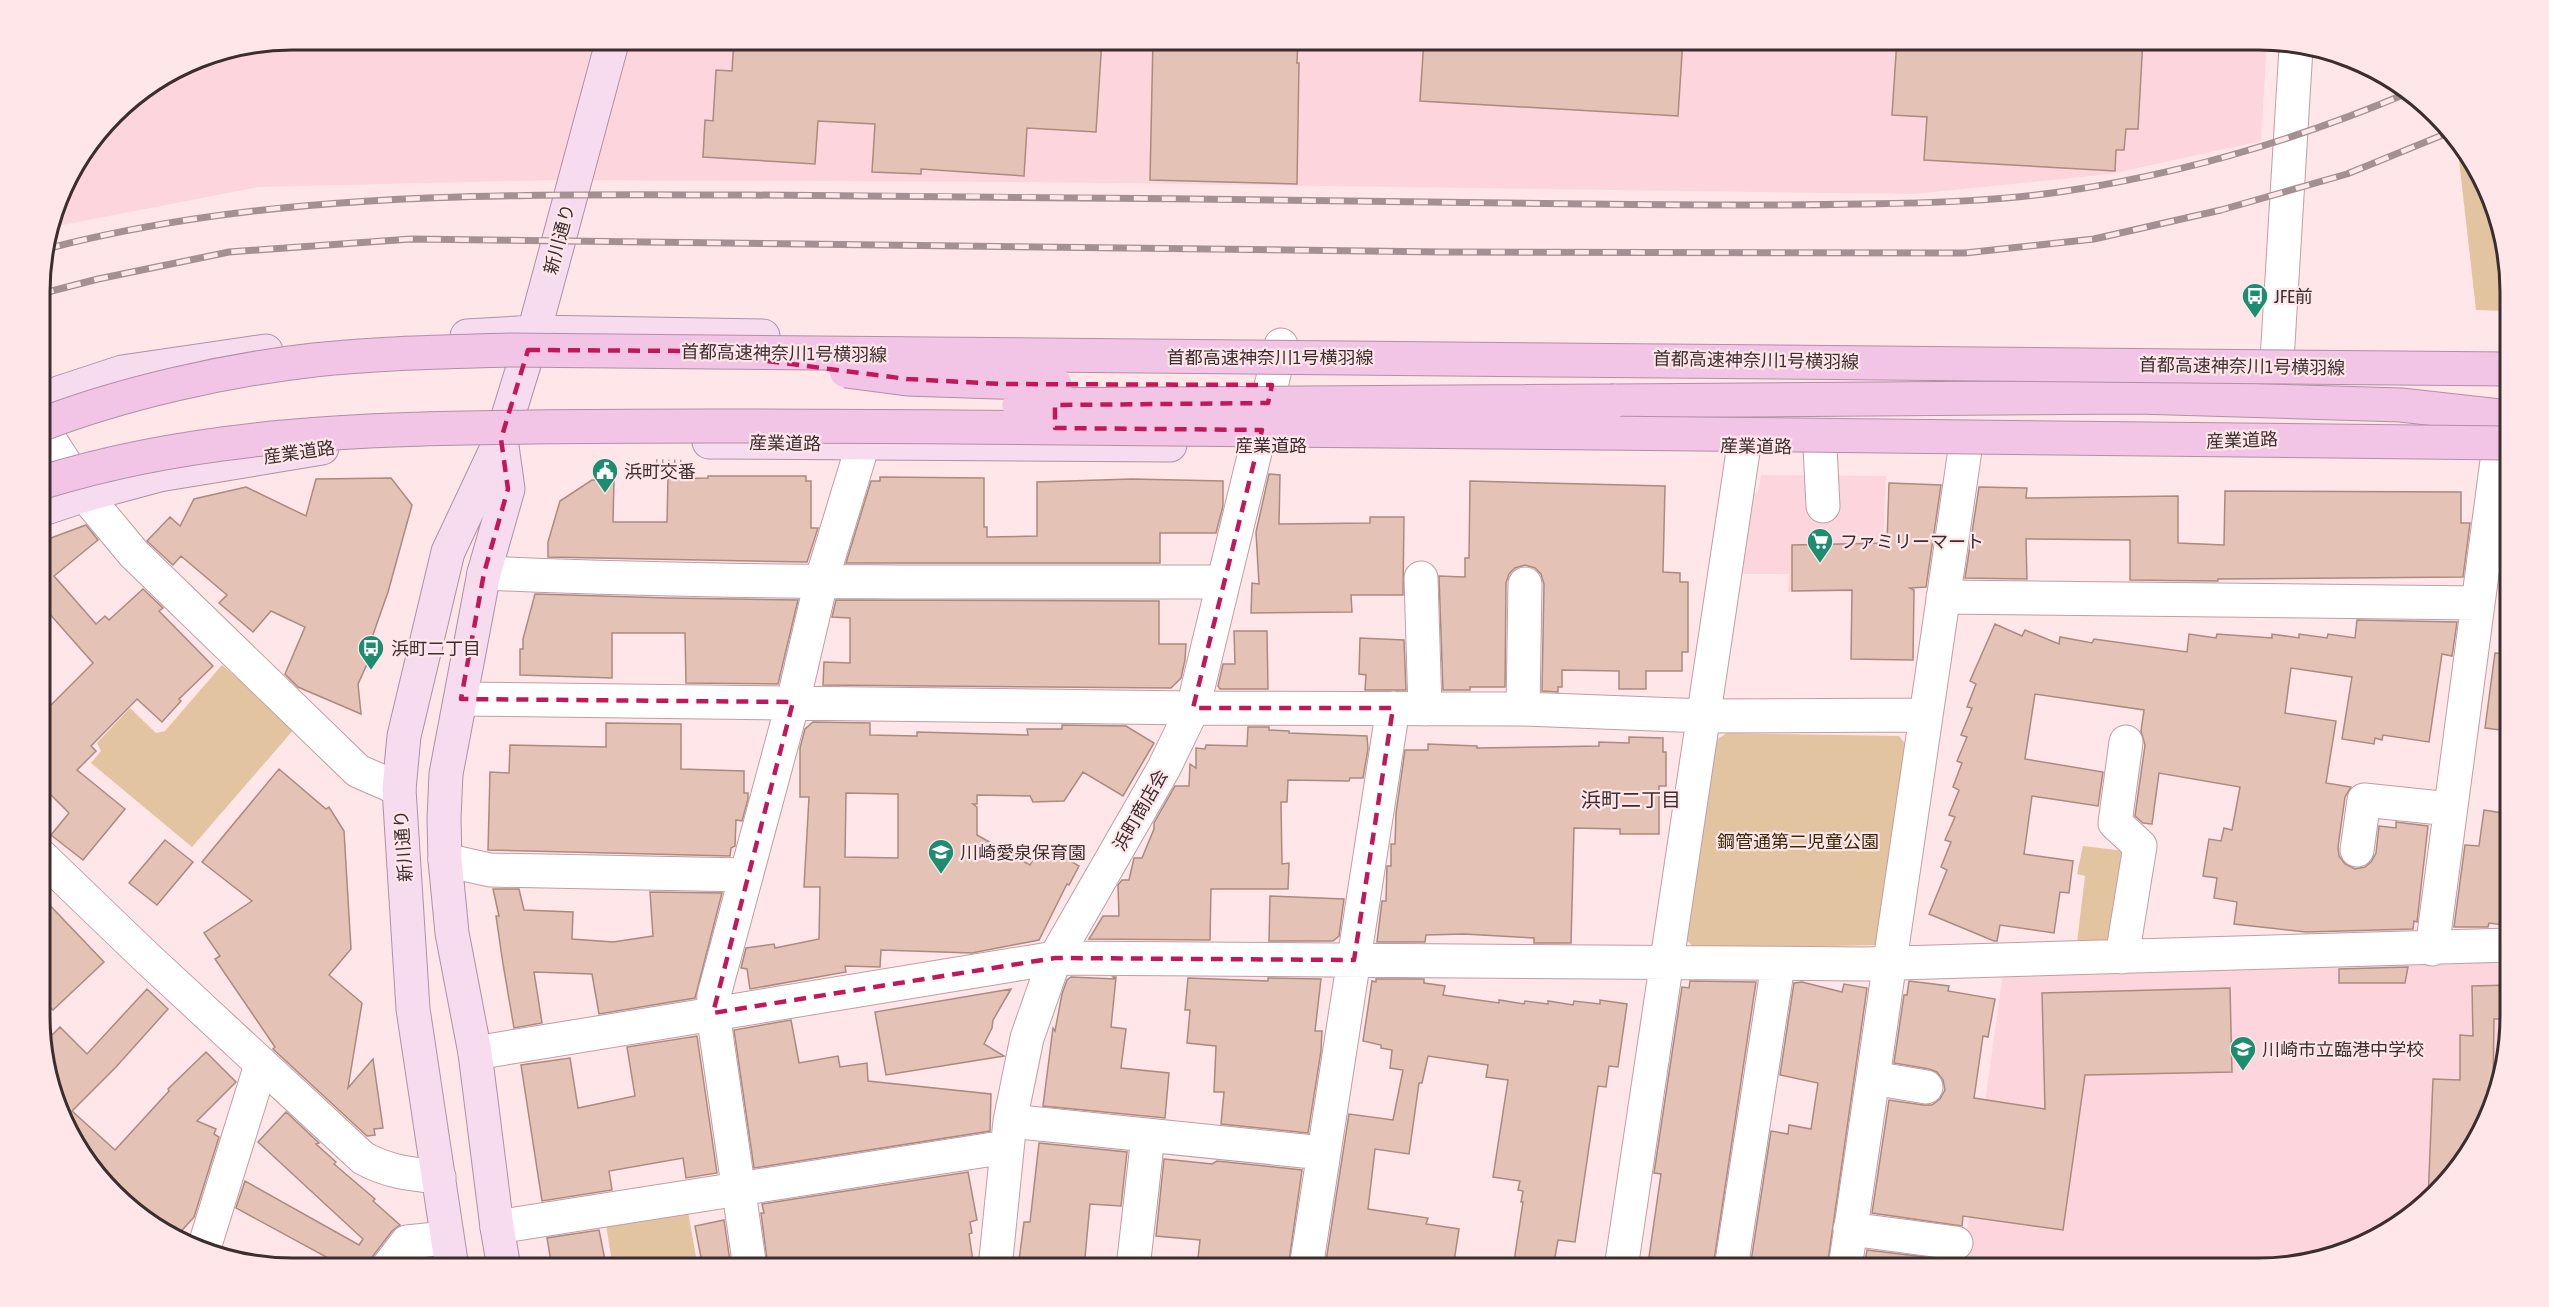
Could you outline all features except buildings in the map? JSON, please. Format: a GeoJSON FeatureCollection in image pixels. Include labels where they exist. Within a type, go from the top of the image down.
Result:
{"type":"FeatureCollection","features":[{"type":"Feature","properties":{"kind":"highway","name":"首都高速神奈川1号横羽線"},"geometry":{"type":"LineString","coordinates":[[50,421],[140,394],[231,374],[314,360],[510,350],[2500,367]]}},
{"type":"Feature","properties":{"kind":"highway"},"geometry":{"type":"LineString","coordinates":[[690,351],[907,379],[1002,384],[1613,394],[2137,397],[2401,405],[2500,429]]}},
{"type":"Feature","properties":{"kind":"highway"},"geometry":{"type":"LineString","coordinates":[[661,425],[792,407],[1613,394],[1931,354]]}},
{"type":"Feature","properties":{"kind":"highway"},"geometry":{"type":"LineString","coordinates":[[50,480],[142,457],[217,443],[284,435],[432,428],[661,425],[2500,430]]}},
{"type":"Feature","properties":{"kind":"main road","name":"新川通り"},"geometry":{"type":"LineString","coordinates":[[449,1253],[412,1009],[399,789],[404,735],[448,552],[501,439],[534,332],[610,50]]}},
{"type":"Feature","properties":{"kind":"main road"},"geometry":{"type":"LineString","coordinates":[[50,396],[122,372],[311,345],[534,332],[2277,360],[2500,367]]}},
{"type":"Feature","properties":{"kind":"main road","name":"産業道路"},"geometry":{"type":"LineString","coordinates":[[50,507],[159,475],[311,448],[408,441],[501,439],[863,444],[1744,445],[1965,450],[2500,430]]}},
{"type":"Feature","properties":{"kind":"main road","name":"新川通り"},"geometry":{"type":"LineString","coordinates":[[501,439],[508,489],[484,573],[446,774],[445,860],[452,933],[475,1053],[496,1227],[502,1258]]}},
{"type":"Feature","properties":{"kind":"street"},"geometry":{"type":"LineString","coordinates":[[2277,360],[2296,53]]}},
{"type":"Feature","properties":{"kind":"street","name":"浜町商店会"},"geometry":{"type":"LineString","coordinates":[[996,1258],[1008,1134],[1027,1038],[1055,957],[1164,768],[1193,708],[1222,582],[1259,445],[1281,345]]}},
{"type":"Feature","properties":{"kind":"street"},"geometry":{"type":"LineString","coordinates":[[50,440],[85,495],[134,554],[358,771],[399,789]]}},
{"type":"Feature","properties":{"kind":"street"},"geometry":{"type":"LineString","coordinates":[[748,1258],[713,1013],[714,995],[793,702],[821,582],[863,444]]}},
{"type":"Feature","properties":{"kind":"street"},"geometry":{"type":"LineString","coordinates":[[1622,1258],[1704,716],[1739,527],[1744,445]]}},
{"type":"Feature","properties":{"kind":"street"},"geometry":{"type":"LineString","coordinates":[[1820,447],[1823,507]]}},
{"type":"Feature","properties":{"kind":"street"},"geometry":{"type":"LineString","coordinates":[[1846,1258],[1965,450]]}},
{"type":"Feature","properties":{"kind":"street"},"geometry":{"type":"LineString","coordinates":[[2432,949],[2478,603],[2500,467]]}},
{"type":"Feature","properties":{"kind":"street"},"geometry":{"type":"LineString","coordinates":[[484,573],[545,577],[821,582],[1222,582]]}},
{"type":"Feature","properties":{"kind":"street"},"geometry":{"type":"LineString","coordinates":[[1421,578],[1425,709]]}},
{"type":"Feature","properties":{"kind":"street"},"geometry":{"type":"LineString","coordinates":[[1523,709],[1525,584]]}},
{"type":"Feature","properties":{"kind":"street"},"geometry":{"type":"LineString","coordinates":[[1943,597],[2478,603]]}},
{"type":"Feature","properties":{"kind":"street"},"geometry":{"type":"LineString","coordinates":[[461,699],[1193,708],[1523,709],[1704,716],[1926,715]]}},
{"type":"Feature","properties":{"kind":"street"},"geometry":{"type":"LineString","coordinates":[[1307,1258],[1393,708]]}},
{"type":"Feature","properties":{"kind":"street"},"geometry":{"type":"LineString","coordinates":[[2122,957],[2140,846],[2115,823],[2126,742]]}},
{"type":"Feature","properties":{"kind":"street"},"geometry":{"type":"LineString","coordinates":[[2357,850],[2364,800],[2450,810]]}},
{"type":"Feature","properties":{"kind":"street"},"geometry":{"type":"LineString","coordinates":[[445,860],[490,870],[745,875]]}},
{"type":"Feature","properties":{"kind":"street"},"geometry":{"type":"LineString","coordinates":[[50,864],[261,1065],[363,1158],[400,1173],[439,1177]]}},
{"type":"Feature","properties":{"kind":"street"},"geometry":{"type":"LineString","coordinates":[[475,1053],[1055,957],[1778,965],[2500,946]]}},
{"type":"Feature","properties":{"kind":"street"},"geometry":{"type":"LineString","coordinates":[[1733,1258],[1778,965]]}},
{"type":"Feature","properties":{"kind":"street"},"geometry":{"type":"LineString","coordinates":[[206,1242],[261,1065]]}},
{"type":"Feature","properties":{"kind":"street"},"geometry":{"type":"LineString","coordinates":[[1873,1078],[1926,1087]]}},
{"type":"Feature","properties":{"kind":"street"},"geometry":{"type":"LineString","coordinates":[[496,1227],[737,1189],[1008,1134],[1148,1136],[1323,1153]]}},
{"type":"Feature","properties":{"kind":"street"},"geometry":{"type":"LineString","coordinates":[[1134,1258],[1148,1136]]}},
{"type":"Feature","properties":{"kind":"street"},"geometry":{"type":"LineString","coordinates":[[1850,1229],[1956,1243]]}},
{"type":"Feature","properties":{"kind":"street"},"geometry":{"type":"LineString","coordinates":[[395,1258],[407,1242],[449,1253]]}},
{"type":"Feature","properties":{"kind":"path"},"geometry":{"type":"LineString","coordinates":[[656,461],[688,462]]}},
{"type":"Feature","properties":{"kind":"highlighted area"},"geometry":{"type":"Polygon","coordinates":[[[528,350],[690,351],[907,379],[1002,384],[1272,385],[1268,403],[1055,405],[1055,428],[1262,430],[1193,708],[1393,708],[1354,960],[1055,958],[713,1013],[793,702],[461,699],[484,573],[508,489],[501,439],[528,350]]]}},
{"type":"Feature","properties":{"kind":"shaded area"},"geometry":{"type":"Polygon","coordinates":[[[275,50],[2266,50],[2261,141],[2110,174],[1915,194],[1028,182],[556,180],[258,187],[59,226],[74,184],[90,157],[120,120],[144,99],[184,74],[213,62],[244,54],[275,50]]]}},
{"type":"Feature","properties":{"kind":"shaded area"},"geometry":{"type":"Polygon","coordinates":[[[1761,475],[1886,476],[1882,566],[1860,592],[1788,592],[1789,574],[1738,574],[1750,493],[1758,493],[1761,475]]]}},
{"type":"Feature","properties":{"kind":"shaded area","name":"川崎市立臨港中学校"},"geometry":{"type":"Polygon","coordinates":[[[2500,960],[2500,1016],[2495,1063],[2487,1094],[2475,1123],[2459,1150],[2440,1175],[2417,1198],[2392,1217],[2365,1233],[2336,1245],[2305,1253],[2258,1258],[1963,1258],[2003,973],[2500,960]]]}},
{"type":"Feature","properties":{"kind":"green space"},"geometry":{"type":"Polygon","coordinates":[[[2459,156],[2475,184],[2487,213],[2495,244],[2499,275],[2500,311],[2476,310],[2459,156]]]}},
{"type":"Feature","properties":{"kind":"green space"},"geometry":{"type":"Polygon","coordinates":[[[222,665],[295,728],[192,847],[91,763],[101,751],[97,743],[130,708],[156,733],[165,731],[222,665]]]}},
{"type":"Feature","properties":{"kind":"green space","name":"鋼管通第二児童公園"},"geometry":{"type":"Polygon","coordinates":[[[1727,733],[1899,736],[1911,751],[1879,945],[1695,949],[1686,939],[1716,740],[1727,733]]]}},
{"type":"Feature","properties":{"kind":"green space"},"geometry":{"type":"Polygon","coordinates":[[[2083,846],[2125,851],[2113,950],[2076,951],[2085,876],[2077,874],[2083,846]]]}},
{"type":"Feature","properties":{"kind":"green space"},"geometry":{"type":"Polygon","coordinates":[[[687,1206],[696,1258],[611,1258],[605,1219],[687,1206]]]}},
{"type":"Feature","properties":{"kind":"railway"},"geometry":{"type":"LineString","coordinates":[[54,247],[132,229],[219,215],[307,206],[484,196],[854,196],[1725,205],[1888,204],[1990,199],[2110,184],[2198,164],[2326,125],[2400,96]]}},
{"type":"Feature","properties":{"kind":"railway"},"geometry":{"type":"LineString","coordinates":[[50,291],[98,279],[229,252],[411,239],[1442,252],[1965,253],[2094,239],[2221,210],[2347,174],[2443,135]]}},
{"type":"Feature","properties":{"kind":"place","name":"JFE前"},"geometry":{"type":"Point","coordinates":[2255,319]}},
{"type":"Feature","properties":{"kind":"place","name":"浜町交番"},"geometry":{"type":"Point","coordinates":[605,494]}},
{"type":"Feature","properties":{"kind":"place","name":"ファミリーマート"},"geometry":{"type":"Point","coordinates":[1820,564]}},
{"type":"Feature","properties":{"kind":"place","name":"浜町二丁目"},"geometry":{"type":"Point","coordinates":[371,671]}},
{"type":"Feature","properties":{"kind":"place","name":"川崎愛泉保育園"},"geometry":{"type":"Point","coordinates":[941,875]}},
{"type":"Feature","properties":{"kind":"place","name":"川崎市立臨港中学校"},"geometry":{"type":"Point","coordinates":[2243,1072]}},
{"type":"Feature","properties":{"kind":"district","name":"浜町二丁目"},"geometry":{"type":"Point","coordinates":[1631,799]}}]}
